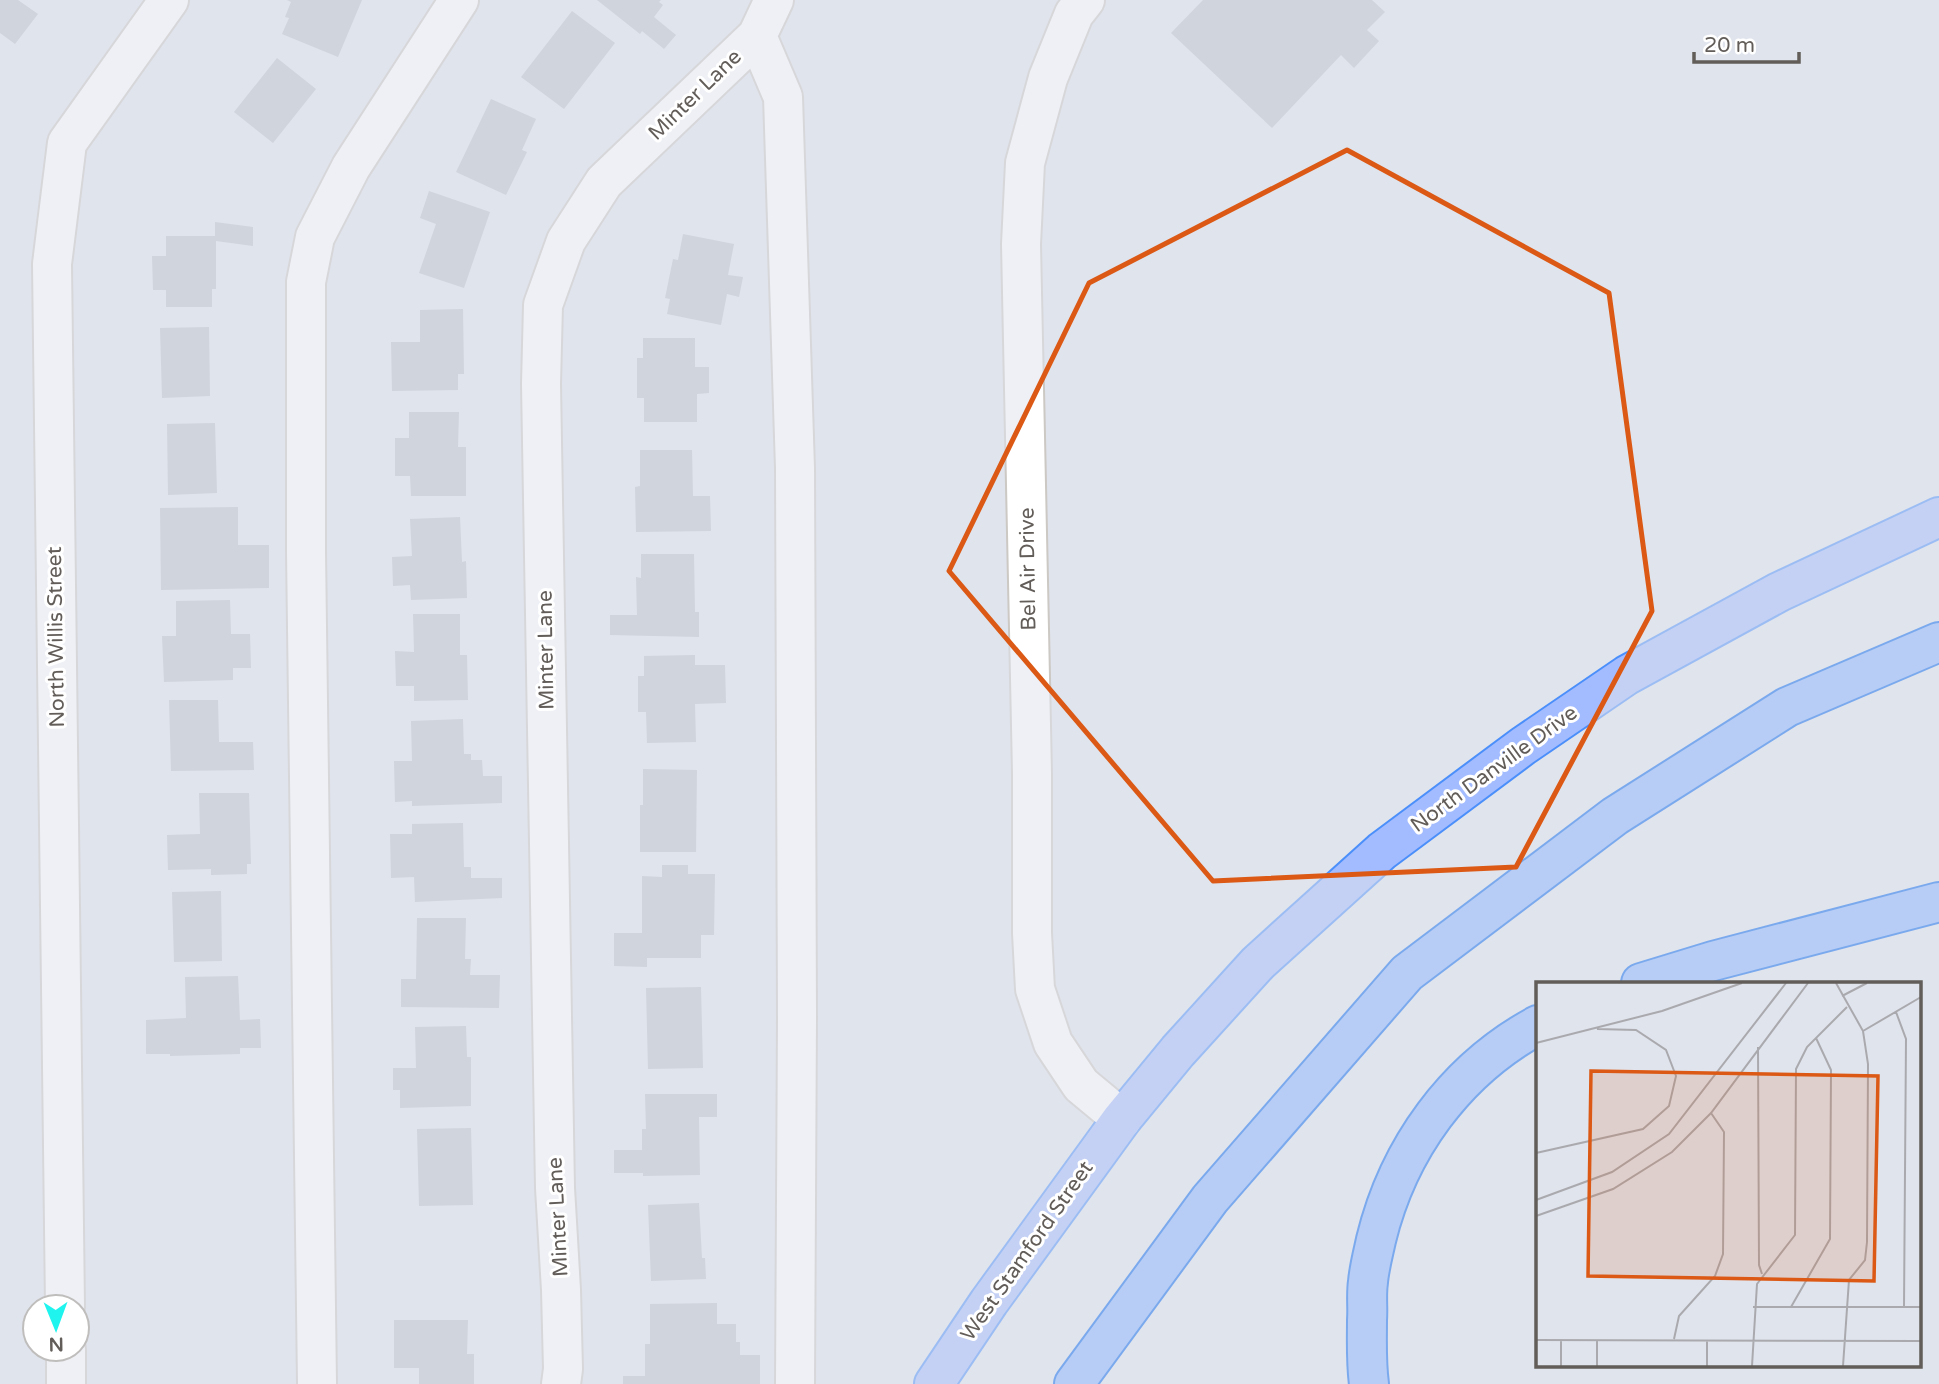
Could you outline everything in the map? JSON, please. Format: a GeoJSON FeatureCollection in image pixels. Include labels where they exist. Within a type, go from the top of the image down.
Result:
{"type":"FeatureCollection","features":[{"type":"Feature","properties":{"kind":"highway"},"geometry":{"type":"LineString","coordinates":[[1074,1384],[1210,1199],[1407,973],[1615,816],[1787,707],[1939,642]]}},
{"type":"Feature","properties":{"kind":"highway"},"geometry":{"type":"LineString","coordinates":[[1644,982],[1713,961],[1939,902]]}},
{"type":"Feature","properties":{"kind":"highway"},"geometry":{"type":"LineString","coordinates":[[1369,1384],[1366,1361],[1368,1282],[1383,1212],[1407,1157],[1428,1121],[1464,1079],[1513,1039],[1536,1026]]}},
{"type":"Feature","properties":{"kind":"main road","name":"North Danville Drive"},"geometry":{"type":"LineString","coordinates":[[1122,1119],[1178,1051],[1258,963],[1382,851],[1523,746],[1639,668],[1779,592],[1939,517]]}},
{"type":"Feature","properties":{"kind":"main road","name":"West Stamford Street"},"geometry":{"type":"LineString","coordinates":[[934,1384],[989,1302],[1122,1119]]}},
{"type":"Feature","properties":{"kind":"street","name":"North Willis Street"},"geometry":{"type":"LineString","coordinates":[[65,1293],[52,264],[67,144],[169,0]]}},
{"type":"Feature","properties":{"kind":"street"},"geometry":{"type":"LineString","coordinates":[[317,1384],[306,551],[306,282],[315,237],[351,167],[459,0]]}},
{"type":"Feature","properties":{"kind":"street","name":"Minter Lane"},"geometry":{"type":"LineString","coordinates":[[561,1384],[563,1369],[555,1188],[541,384],[544,305],[566,241],[604,182],[757,36],[774,0]]}},
{"type":"Feature","properties":{"kind":"street","name":"Bel Air Drive"},"geometry":{"type":"LineString","coordinates":[[1085,0],[1074,14],[1048,78],[1025,163],[1021,244],[1032,774],[1032,933],[1035,989],[1053,1042],[1081,1085],[1122,1119]]}},
{"type":"Feature","properties":{"kind":"street"},"geometry":{"type":"LineString","coordinates":[[757,36],[783,97],[795,454],[795,1384]]}},
{"type":"Feature","properties":{"kind":"street"},"geometry":{"type":"LineString","coordinates":[[66,1363],[66,1384]]}},
{"type":"Feature","properties":{"kind":"highlighted area"},"geometry":{"type":"Polygon","coordinates":[[[1347,150],[1609,293],[1652,611],[1516,867],[1213,881],[949,571],[1089,283],[1347,150]]]}},
{"type":"Feature","properties":{"kind":"building"},"geometry":{"type":"Polygon","coordinates":[[[0,0],[18,0],[38,14],[15,44],[0,33],[0,0]]]}},
{"type":"Feature","properties":{"kind":"building"},"geometry":{"type":"Polygon","coordinates":[[[287,0],[362,0],[338,57],[282,34],[289,18],[285,17],[291,2],[287,0]]]}},
{"type":"Feature","properties":{"kind":"building"},"geometry":{"type":"Polygon","coordinates":[[[597,0],[661,0],[659,2],[663,5],[654,17],[676,35],[664,49],[597,0]]]}},
{"type":"Feature","properties":{"kind":"building"},"geometry":{"type":"Polygon","coordinates":[[[1203,0],[1372,0],[1385,12],[1367,30],[1379,41],[1354,68],[1341,55],[1272,128],[1171,33],[1203,0]]]}},
{"type":"Feature","properties":{"kind":"building"},"geometry":{"type":"Polygon","coordinates":[[[572,11],[615,43],[564,109],[521,77],[572,11]]]}},
{"type":"Feature","properties":{"kind":"building"},"geometry":{"type":"Polygon","coordinates":[[[277,58],[316,89],[273,143],[234,112],[277,58]]]}},
{"type":"Feature","properties":{"kind":"building"},"geometry":{"type":"Polygon","coordinates":[[[491,99],[536,119],[522,150],[527,152],[506,195],[456,172],[491,99]]]}},
{"type":"Feature","properties":{"kind":"building"},"geometry":{"type":"Polygon","coordinates":[[[429,191],[490,212],[464,288],[419,273],[436,224],[420,218],[429,191]]]}},
{"type":"Feature","properties":{"kind":"building"},"geometry":{"type":"Polygon","coordinates":[[[215,222],[253,227],[253,246],[216,241],[216,289],[212,289],[212,307],[166,307],[166,290],[153,290],[152,256],[166,256],[166,236],[215,236],[215,222]]]}},
{"type":"Feature","properties":{"kind":"building"},"geometry":{"type":"Polygon","coordinates":[[[683,234],[734,244],[728,275],[743,277],[739,297],[727,294],[721,325],[667,314],[670,299],[665,298],[673,259],[678,260],[683,234]]]}},
{"type":"Feature","properties":{"kind":"building"},"geometry":{"type":"Polygon","coordinates":[[[463,309],[464,374],[458,374],[458,390],[392,391],[391,342],[420,342],[420,310],[463,309]]]}},
{"type":"Feature","properties":{"kind":"building"},"geometry":{"type":"Polygon","coordinates":[[[209,327],[210,396],[162,398],[160,328],[209,327]]]}},
{"type":"Feature","properties":{"kind":"building"},"geometry":{"type":"Polygon","coordinates":[[[643,338],[695,338],[695,367],[709,367],[709,393],[697,394],[697,422],[644,422],[644,398],[637,398],[637,358],[643,358],[643,338]]]}},
{"type":"Feature","properties":{"kind":"building"},"geometry":{"type":"Polygon","coordinates":[[[409,412],[459,412],[458,447],[466,447],[466,496],[411,496],[410,476],[395,476],[395,438],[409,438],[409,412]]]}},
{"type":"Feature","properties":{"kind":"building"},"geometry":{"type":"Polygon","coordinates":[[[215,423],[217,493],[168,495],[167,424],[215,423]]]}},
{"type":"Feature","properties":{"kind":"building"},"geometry":{"type":"Polygon","coordinates":[[[640,450],[692,450],[693,496],[710,496],[711,531],[636,532],[635,487],[640,486],[640,450]]]}},
{"type":"Feature","properties":{"kind":"building"},"geometry":{"type":"Polygon","coordinates":[[[238,507],[238,545],[269,545],[269,588],[161,590],[160,508],[238,507]]]}},
{"type":"Feature","properties":{"kind":"building"},"geometry":{"type":"Polygon","coordinates":[[[460,517],[462,562],[466,561],[467,598],[411,600],[410,585],[393,586],[392,557],[412,556],[410,519],[460,517]]]}},
{"type":"Feature","properties":{"kind":"building"},"geometry":{"type":"Polygon","coordinates":[[[641,554],[694,554],[695,612],[699,612],[699,637],[610,635],[610,615],[637,615],[636,577],[641,578],[641,554]]]}},
{"type":"Feature","properties":{"kind":"building"},"geometry":{"type":"Polygon","coordinates":[[[230,600],[231,634],[250,634],[251,668],[233,668],[233,680],[164,682],[162,636],[176,636],[176,601],[230,600]]]}},
{"type":"Feature","properties":{"kind":"building"},"geometry":{"type":"Polygon","coordinates":[[[413,614],[460,614],[460,655],[467,655],[468,700],[414,701],[414,686],[396,686],[395,651],[414,652],[413,614]]]}},
{"type":"Feature","properties":{"kind":"building"},"geometry":{"type":"Polygon","coordinates":[[[695,655],[695,665],[725,665],[726,703],[695,704],[696,742],[647,743],[646,712],[638,712],[638,676],[644,676],[644,656],[695,655]]]}},
{"type":"Feature","properties":{"kind":"building"},"geometry":{"type":"Polygon","coordinates":[[[169,700],[218,700],[219,742],[253,742],[254,770],[171,771],[169,700]]]}},
{"type":"Feature","properties":{"kind":"building"},"geometry":{"type":"Polygon","coordinates":[[[463,719],[464,754],[471,754],[471,760],[482,760],[483,776],[502,776],[502,803],[412,806],[412,801],[395,802],[394,761],[412,761],[411,721],[463,719]]]}},
{"type":"Feature","properties":{"kind":"building"},"geometry":{"type":"Polygon","coordinates":[[[643,769],[697,770],[696,852],[640,852],[643,769]]]}},
{"type":"Feature","properties":{"kind":"building"},"geometry":{"type":"Polygon","coordinates":[[[199,793],[249,793],[251,864],[247,864],[247,874],[211,875],[211,869],[168,870],[167,835],[200,834],[199,793]]]}},
{"type":"Feature","properties":{"kind":"building"},"geometry":{"type":"Polygon","coordinates":[[[463,823],[464,867],[471,867],[471,878],[502,878],[502,898],[415,902],[414,877],[391,878],[390,834],[412,834],[412,824],[463,823]]]}},
{"type":"Feature","properties":{"kind":"building"},"geometry":{"type":"Polygon","coordinates":[[[662,865],[688,865],[688,874],[715,874],[714,935],[701,935],[701,958],[647,958],[647,967],[614,966],[614,933],[642,933],[642,876],[662,877],[662,865]]]}},
{"type":"Feature","properties":{"kind":"building"},"geometry":{"type":"Polygon","coordinates":[[[221,891],[222,961],[174,962],[172,892],[221,891]]]}},
{"type":"Feature","properties":{"kind":"building"},"geometry":{"type":"Polygon","coordinates":[[[417,918],[466,918],[465,959],[471,959],[470,975],[500,975],[499,1008],[401,1007],[401,979],[416,979],[417,918]]]}},
{"type":"Feature","properties":{"kind":"building"},"geometry":{"type":"Polygon","coordinates":[[[238,976],[240,1020],[260,1019],[261,1048],[240,1048],[240,1054],[146,1054],[146,1020],[186,1018],[185,977],[238,976]]]}},
{"type":"Feature","properties":{"kind":"building"},"geometry":{"type":"Polygon","coordinates":[[[701,987],[703,1068],[648,1069],[646,988],[701,987]]]}},
{"type":"Feature","properties":{"kind":"building"},"geometry":{"type":"Polygon","coordinates":[[[466,1026],[467,1057],[471,1057],[471,1106],[400,1108],[400,1090],[393,1090],[393,1068],[416,1068],[415,1027],[466,1026]]]}},
{"type":"Feature","properties":{"kind":"building"},"geometry":{"type":"Polygon","coordinates":[[[645,1094],[717,1094],[717,1117],[699,1117],[700,1175],[643,1176],[643,1173],[614,1173],[614,1150],[642,1150],[642,1129],[646,1129],[645,1094]]]}},
{"type":"Feature","properties":{"kind":"building"},"geometry":{"type":"Polygon","coordinates":[[[471,1128],[473,1205],[419,1206],[417,1129],[471,1128]]]}},
{"type":"Feature","properties":{"kind":"building"},"geometry":{"type":"Polygon","coordinates":[[[699,1203],[706,1279],[651,1281],[648,1205],[699,1203]]]}},
{"type":"Feature","properties":{"kind":"building"},"geometry":{"type":"Polygon","coordinates":[[[717,1303],[717,1324],[736,1324],[736,1342],[740,1342],[740,1355],[760,1355],[760,1384],[623,1384],[623,1376],[645,1376],[645,1344],[650,1344],[650,1304],[717,1303]]]}},
{"type":"Feature","properties":{"kind":"building"},"geometry":{"type":"Polygon","coordinates":[[[394,1320],[468,1320],[467,1354],[474,1354],[474,1384],[419,1384],[419,1368],[394,1368],[394,1320]]]}}]}
